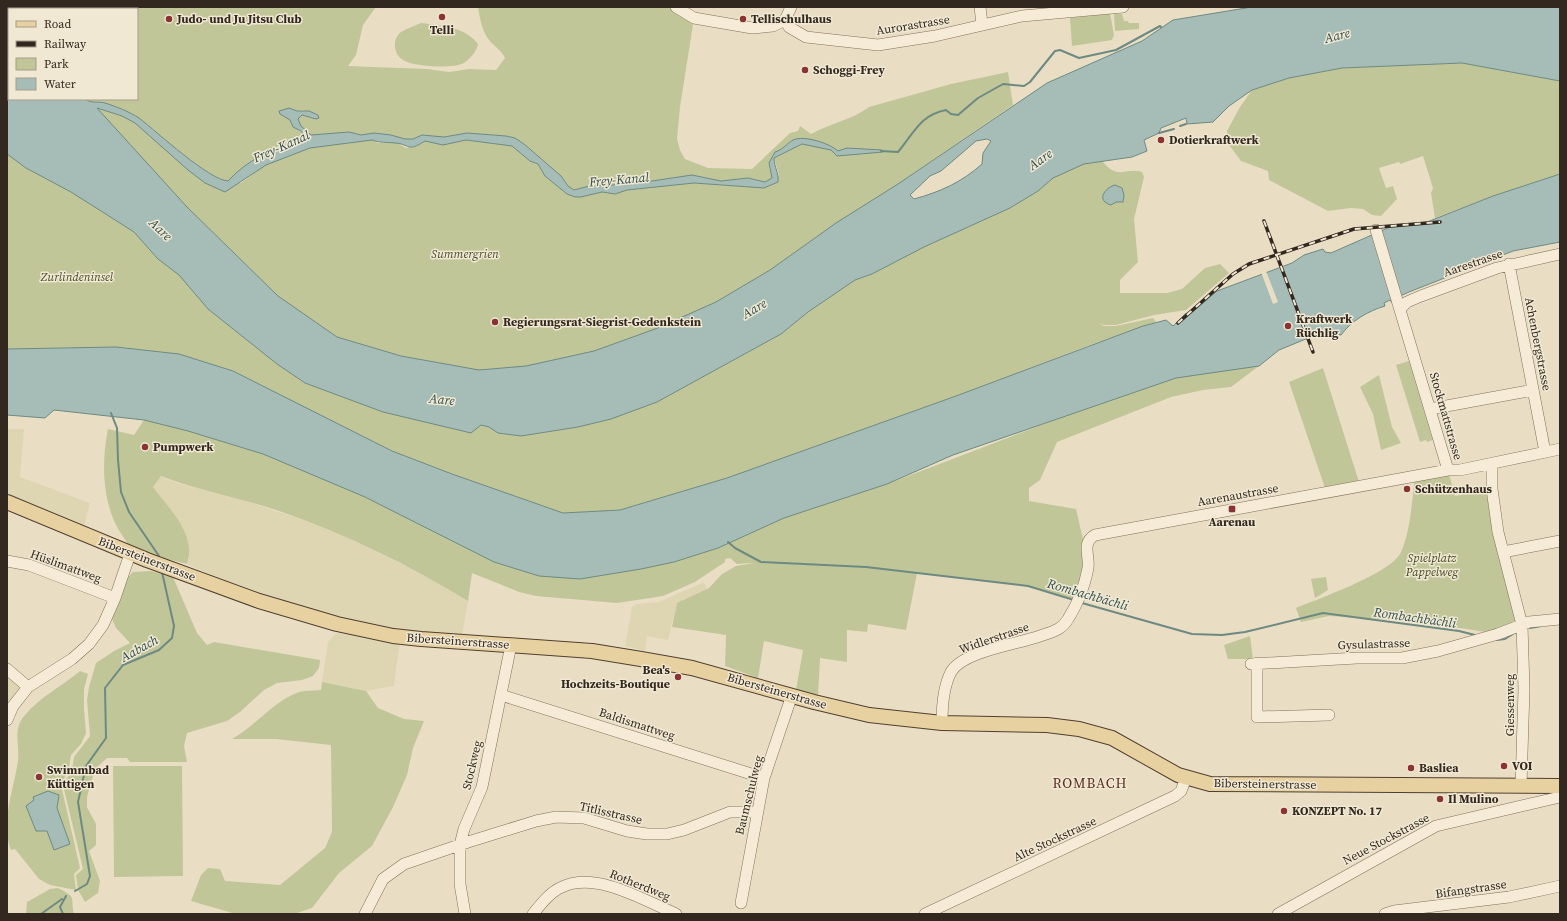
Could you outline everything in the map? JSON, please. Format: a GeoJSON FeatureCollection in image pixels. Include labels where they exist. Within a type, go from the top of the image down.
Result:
{"type":"FeatureCollection","features":[{"type":"Feature","properties":{"kind":"main road","name":"Bibersteinerstrasse"},"geometry":{"type":"LineString","coordinates":[[7,502],[130,554],[259,601],[337,624],[414,638],[592,651],[641,658],[692,668],[869,715],[942,723],[1047,725],[1084,730],[1122,743],[1170,772],[1210,784],[1560,786]]}},
{"type":"Feature","properties":{"kind":"street"},"geometry":{"type":"LineString","coordinates":[[676,7],[694,18],[752,28],[773,26],[785,20],[791,7]]}},
{"type":"Feature","properties":{"kind":"street"},"geometry":{"type":"LineString","coordinates":[[980,7],[982,24]]}},
{"type":"Feature","properties":{"kind":"street","name":"Aurorastrasse"},"geometry":{"type":"LineString","coordinates":[[785,20],[789,27],[806,37],[878,45],[935,36],[1022,16],[1123,7]]}},
{"type":"Feature","properties":{"kind":"street","name":"Stockmattstrasse"},"geometry":{"type":"LineString","coordinates":[[1376,230],[1448,470],[1460,470],[1560,449]]}},
{"type":"Feature","properties":{"kind":"street","name":"Aarestrasse"},"geometry":{"type":"LineString","coordinates":[[1399,305],[1510,264],[1560,254]]}},
{"type":"Feature","properties":{"kind":"street","name":"Achenbergstrasse"},"geometry":{"type":"LineString","coordinates":[[1510,264],[1546,452]]}},
{"type":"Feature","properties":{"kind":"street"},"geometry":{"type":"LineString","coordinates":[[1430,410],[1533,390]]}},
{"type":"Feature","properties":{"kind":"street"},"geometry":{"type":"LineString","coordinates":[[1492,464],[1495,511],[1503,552],[1522,625]]}},
{"type":"Feature","properties":{"kind":"street","name":"Aarenaustrasse"},"geometry":{"type":"LineString","coordinates":[[1077,598],[1088,568],[1088,541],[1095,535],[1448,470]]}},
{"type":"Feature","properties":{"kind":"street"},"geometry":{"type":"LineString","coordinates":[[1503,552],[1560,541]]}},
{"type":"Feature","properties":{"kind":"street"},"geometry":{"type":"LineString","coordinates":[[7,720],[13,706],[28,687],[72,658],[89,644],[103,625],[115,598],[130,554]]}},
{"type":"Feature","properties":{"kind":"street","name":"Hüslimattweg"},"geometry":{"type":"LineString","coordinates":[[7,561],[29,565],[115,598]]}},
{"type":"Feature","properties":{"kind":"street","name":"Widlerstrasse"},"geometry":{"type":"LineString","coordinates":[[942,723],[946,684],[952,671],[958,663],[969,657],[1036,637],[1062,627],[1077,598]]}},
{"type":"Feature","properties":{"kind":"street","name":"Gysulastrasse"},"geometry":{"type":"LineString","coordinates":[[1329,715],[1257,717],[1254,664],[1353,658],[1402,658],[1438,652],[1498,634],[1529,622],[1560,619]]}},
{"type":"Feature","properties":{"kind":"street","name":"Giessenweg"},"geometry":{"type":"LineString","coordinates":[[1521,786],[1524,689],[1522,625]]}},
{"type":"Feature","properties":{"kind":"street","name":"Stockweg"},"geometry":{"type":"LineString","coordinates":[[465,914],[460,884],[460,845],[464,829],[482,788],[511,645]]}},
{"type":"Feature","properties":{"kind":"street"},"geometry":{"type":"LineString","coordinates":[[7,669],[28,687]]}},
{"type":"Feature","properties":{"kind":"street","name":"Baldismattweg"},"geometry":{"type":"LineString","coordinates":[[501,695],[764,778]]}},
{"type":"Feature","properties":{"kind":"street","name":"Baumschulweg"},"geometry":{"type":"LineString","coordinates":[[741,903],[764,778],[792,695]]}},
{"type":"Feature","properties":{"kind":"street","name":"Alte Stockstrasse"},"geometry":{"type":"LineString","coordinates":[[925,914],[1175,796],[1181,791],[1186,778]]}},
{"type":"Feature","properties":{"kind":"street","name":"Neue Stockstrasse"},"geometry":{"type":"LineString","coordinates":[[1278,914],[1436,826],[1560,797]]}},
{"type":"Feature","properties":{"kind":"street","name":"Titlisstrasse"},"geometry":{"type":"LineString","coordinates":[[365,914],[383,879],[404,864],[460,845],[556,817],[584,818],[634,832],[666,834],[684,830],[730,812],[757,812]]}},
{"type":"Feature","properties":{"kind":"street","name":"Rotherdweg"},"geometry":{"type":"LineString","coordinates":[[533,914],[545,900],[557,890],[562,887],[585,881],[598,882],[612,887],[676,914]]}},
{"type":"Feature","properties":{"kind":"street","name":"Bifangstrasse"},"geometry":{"type":"LineString","coordinates":[[1385,914],[1394,911],[1437,911],[1560,886]]}},
{"type":"Feature","properties":{"kind":"shaded area"},"geometry":{"type":"Polygon","coordinates":[[[7,429],[24,429],[20,477],[90,503],[83,530],[7,499],[7,429]]]}},
{"type":"Feature","properties":{"kind":"shaded area"},"geometry":{"type":"Polygon","coordinates":[[[160,476],[177,483],[234,497],[339,532],[442,585],[468,601],[460,647],[400,642],[394,686],[366,691],[322,682],[328,642],[335,634],[344,631],[342,619],[236,586],[187,564],[189,559],[165,504],[153,487],[160,476]]]}},
{"type":"Feature","properties":{"kind":"shaded area"},"geometry":{"type":"Polygon","coordinates":[[[704,582],[707,589],[677,603],[668,640],[647,636],[645,651],[625,646],[632,607],[636,604],[659,602],[704,582]]]}},
{"type":"Feature","properties":{"kind":"shaded area"},"geometry":{"type":"Polygon","coordinates":[[[7,669],[28,687],[7,720],[7,669]]]}},
{"type":"Feature","properties":{"kind":"green space","name":"Summergrien"},"geometry":{"type":"Polygon","coordinates":[[[376,7],[363,25],[356,55],[348,66],[427,69],[449,72],[469,69],[496,70],[505,58],[485,34],[478,7],[685,7],[694,18],[680,107],[677,139],[680,150],[685,159],[708,168],[752,169],[790,133],[798,131],[800,126],[811,134],[856,115],[869,107],[951,84],[1008,72],[1013,105],[898,184],[836,223],[770,270],[716,302],[655,329],[594,351],[526,366],[479,370],[401,356],[337,337],[278,296],[187,207],[96,108],[122,116],[135,123],[205,183],[241,183],[265,165],[310,148],[372,140],[378,143],[398,143],[406,148],[414,147],[425,141],[443,145],[466,140],[512,146],[530,161],[538,164],[545,176],[567,194],[575,197],[602,192],[615,194],[627,190],[694,183],[764,188],[779,175],[774,158],[769,163],[772,178],[765,182],[748,178],[721,181],[692,175],[652,181],[626,181],[613,185],[589,186],[574,190],[568,186],[561,176],[515,138],[467,133],[444,137],[422,135],[413,139],[405,139],[391,135],[374,133],[361,135],[356,133],[311,135],[301,126],[298,119],[301,115],[316,119],[303,110],[297,111],[289,108],[279,111],[280,114],[290,120],[291,123],[303,134],[300,139],[291,146],[265,154],[251,161],[228,181],[219,178],[196,164],[139,118],[109,104],[88,100],[138,100],[138,8],[24,8],[376,7]],[[792,141],[775,158],[791,148],[792,141]]]}},
{"type":"Feature","properties":{"kind":"green space"},"geometry":{"type":"Polygon","coordinates":[[[1110,13],[1114,35],[1112,40],[1072,46],[1070,18],[1110,13]]]}},
{"type":"Feature","properties":{"kind":"green space"},"geometry":{"type":"Polygon","coordinates":[[[1114,14],[1122,14],[1124,21],[1128,21],[1129,23],[1139,23],[1139,29],[1115,31],[1114,14]]]}},
{"type":"Feature","properties":{"kind":"green space"},"geometry":{"type":"Polygon","coordinates":[[[421,23],[445,26],[459,30],[472,38],[478,44],[476,49],[471,57],[459,65],[443,67],[424,66],[403,60],[397,54],[395,46],[396,38],[406,29],[421,23]]]}},
{"type":"Feature","properties":{"kind":"green space"},"geometry":{"type":"Polygon","coordinates":[[[1462,63],[1560,81],[1560,174],[1493,196],[1435,218],[1431,193],[1433,188],[1423,156],[1400,164],[1399,162],[1379,168],[1386,188],[1393,186],[1397,199],[1381,216],[1372,215],[1363,209],[1351,208],[1328,211],[1269,180],[1268,171],[1241,161],[1227,142],[1227,131],[1240,107],[1252,90],[1289,78],[1342,68],[1462,63]]]}},
{"type":"Feature","properties":{"kind":"green space","name":"Zurlindeninsel"},"geometry":{"type":"Polygon","coordinates":[[[7,154],[26,168],[71,192],[134,232],[158,259],[179,275],[208,309],[277,364],[305,383],[383,412],[471,432],[481,425],[489,427],[498,433],[521,436],[578,427],[611,419],[657,402],[781,334],[808,312],[855,280],[872,274],[924,247],[1010,208],[1038,191],[1053,178],[1084,164],[1102,161],[1108,167],[1117,172],[1142,172],[1144,177],[1134,219],[1138,262],[1120,280],[1120,293],[1167,293],[1182,289],[1205,268],[1220,264],[1229,273],[1186,310],[1154,315],[1116,325],[1103,325],[1099,322],[1103,326],[1116,326],[1153,318],[1156,322],[1090,345],[956,396],[727,478],[620,510],[563,513],[392,451],[233,371],[179,354],[116,347],[7,349],[7,154]]]}},
{"type":"Feature","properties":{"kind":"green space"},"geometry":{"type":"Polygon","coordinates":[[[1409,361],[1433,440],[1427,442],[1426,440],[1420,442],[1396,365],[1409,361]]]}},
{"type":"Feature","properties":{"kind":"green space"},"geometry":{"type":"Polygon","coordinates":[[[1259,366],[1231,387],[1203,390],[1171,397],[1057,442],[1040,480],[1029,488],[1029,501],[1076,509],[1088,561],[1073,599],[1028,586],[917,573],[906,630],[868,624],[867,632],[847,630],[847,662],[820,658],[818,696],[796,690],[803,650],[764,641],[758,678],[725,666],[726,635],[672,627],[677,603],[709,588],[722,574],[736,566],[754,563],[737,564],[730,558],[725,559],[725,562],[695,582],[663,596],[617,603],[536,596],[519,592],[472,573],[468,601],[401,563],[307,521],[267,507],[190,486],[161,476],[153,487],[180,522],[185,532],[189,553],[187,564],[136,550],[130,546],[115,524],[110,511],[105,484],[104,456],[108,429],[134,435],[144,420],[188,431],[263,454],[365,497],[494,562],[580,579],[674,562],[718,548],[784,518],[887,484],[1052,421],[1176,378],[1259,366]]]}},
{"type":"Feature","properties":{"kind":"green space"},"geometry":{"type":"Polygon","coordinates":[[[1323,368],[1359,482],[1325,488],[1289,382],[1323,368]]]}},
{"type":"Feature","properties":{"kind":"green space"},"geometry":{"type":"Polygon","coordinates":[[[1379,375],[1392,427],[1401,443],[1381,450],[1373,414],[1360,387],[1379,375]]]}},
{"type":"Feature","properties":{"kind":"green space","name":"Spielplatz Pappelweg"},"geometry":{"type":"Polygon","coordinates":[[[1448,470],[1455,496],[1492,489],[1522,625],[1498,634],[1416,621],[1329,616],[1301,622],[1296,608],[1370,577],[1395,560],[1401,552],[1407,534],[1411,514],[1415,476],[1448,470]]]}},
{"type":"Feature","properties":{"kind":"green space"},"geometry":{"type":"Polygon","coordinates":[[[151,571],[173,577],[197,633],[207,645],[214,642],[320,660],[319,668],[313,676],[302,680],[277,683],[264,690],[240,712],[227,721],[187,733],[184,746],[187,762],[130,762],[127,758],[107,758],[95,769],[87,797],[87,807],[96,824],[96,845],[89,851],[100,881],[98,893],[85,902],[78,890],[76,875],[83,869],[63,785],[72,770],[74,757],[90,736],[87,700],[96,663],[114,651],[130,643],[116,628],[112,619],[115,598],[120,586],[133,572],[151,571]]]}},
{"type":"Feature","properties":{"kind":"green space"},"geometry":{"type":"Polygon","coordinates":[[[1326,577],[1328,590],[1315,598],[1311,579],[1326,577]]]}},
{"type":"Feature","properties":{"kind":"green space"},"geometry":{"type":"Polygon","coordinates":[[[1250,636],[1253,659],[1228,659],[1224,645],[1250,636]]]}},
{"type":"Feature","properties":{"kind":"green space","name":"Swimmbad Küttigen"},"geometry":{"type":"Polygon","coordinates":[[[80,671],[88,674],[84,689],[86,733],[81,744],[71,755],[69,768],[61,785],[80,868],[74,874],[76,890],[50,885],[39,879],[15,849],[11,850],[8,840],[7,818],[18,761],[17,737],[21,721],[25,715],[44,697],[80,671]]]}},
{"type":"Feature","properties":{"kind":"green space"},"geometry":{"type":"Polygon","coordinates":[[[322,682],[366,691],[378,708],[404,719],[424,721],[413,748],[407,775],[393,807],[372,846],[339,873],[312,908],[294,914],[236,914],[191,901],[201,875],[208,868],[220,869],[225,881],[280,885],[325,848],[332,832],[331,745],[276,739],[232,739],[249,728],[272,708],[289,696],[302,691],[321,690],[322,682]]]}},
{"type":"Feature","properties":{"kind":"green space"},"geometry":{"type":"Polygon","coordinates":[[[113,766],[182,766],[183,876],[114,877],[113,766]]]}},
{"type":"Feature","properties":{"kind":"green space"},"geometry":{"type":"Polygon","coordinates":[[[58,888],[71,896],[74,914],[26,914],[27,902],[50,889],[58,888]]]}},
{"type":"Feature","properties":{"kind":"water","name":"Aare"},"geometry":{"type":"Polygon","coordinates":[[[1252,7],[1560,7],[1560,81],[1462,63],[1342,68],[1289,78],[1252,90],[1229,106],[1213,122],[1187,124],[1186,118],[1161,128],[1159,133],[1144,140],[1147,151],[1132,157],[1084,164],[1053,178],[1038,191],[1010,208],[924,247],[872,274],[855,280],[808,312],[781,334],[657,402],[611,419],[578,427],[521,436],[498,433],[489,427],[481,425],[471,433],[383,412],[305,383],[277,364],[208,309],[179,275],[158,259],[134,232],[71,192],[26,168],[7,154],[7,72],[8,100],[88,100],[102,102],[127,111],[139,118],[196,164],[219,179],[228,181],[251,161],[265,154],[290,146],[300,139],[303,134],[301,131],[293,127],[290,120],[280,114],[279,111],[289,108],[297,111],[309,111],[318,115],[319,118],[316,119],[302,115],[298,119],[301,126],[311,135],[349,132],[361,135],[374,133],[391,135],[405,139],[413,139],[422,135],[444,137],[467,133],[515,138],[561,176],[568,186],[574,190],[589,186],[613,185],[626,181],[652,181],[692,175],[721,181],[748,178],[765,182],[772,178],[769,163],[775,152],[793,140],[803,138],[829,145],[838,151],[847,148],[882,150],[883,152],[837,156],[831,150],[802,144],[774,158],[778,182],[764,188],[694,183],[627,190],[615,194],[602,192],[575,197],[567,194],[545,176],[538,164],[530,161],[512,146],[466,140],[443,145],[425,141],[415,147],[409,147],[400,144],[372,140],[310,148],[266,165],[225,192],[205,183],[188,170],[135,123],[122,116],[97,108],[187,207],[278,296],[337,337],[401,356],[479,370],[526,366],[594,351],[655,329],[716,302],[770,270],[836,223],[898,184],[1047,83],[1142,41],[1173,20],[1252,7]],[[987,139],[976,141],[941,171],[930,176],[910,195],[914,199],[942,190],[959,181],[982,164],[983,153],[991,141],[987,139]]]}},
{"type":"Feature","properties":{"kind":"water"},"geometry":{"type":"Polygon","coordinates":[[[1560,174],[1560,242],[1513,251],[1409,292],[1400,296],[1393,304],[1390,300],[1384,303],[1385,306],[1366,314],[1355,321],[1341,335],[1323,332],[1279,350],[1259,366],[1176,378],[953,455],[887,484],[784,518],[718,548],[674,562],[580,579],[539,576],[494,562],[365,497],[263,454],[188,431],[144,420],[54,410],[45,418],[7,415],[7,349],[116,347],[179,354],[233,371],[392,451],[452,474],[563,513],[620,510],[727,478],[956,396],[1143,326],[1166,320],[1173,326],[1186,313],[1189,315],[1217,291],[1292,263],[1304,255],[1323,249],[1325,252],[1331,253],[1390,227],[1422,224],[1493,196],[1560,174]]]}},
{"type":"Feature","properties":{"kind":"water"},"geometry":{"type":"Polygon","coordinates":[[[1115,185],[1122,188],[1124,195],[1123,202],[1116,202],[1111,205],[1104,201],[1103,195],[1108,189],[1115,185]]]}},
{"type":"Feature","properties":{"kind":"water"},"geometry":{"type":"Polygon","coordinates":[[[48,791],[59,795],[57,808],[70,844],[54,850],[47,831],[36,831],[26,806],[34,800],[33,797],[48,791]]]}},
{"type":"Feature","properties":{"kind":"pier"},"geometry":{"type":"Polygon","coordinates":[[[1266,271],[1278,302],[1273,304],[1261,272],[1266,271]]]}},
{"type":"Feature","properties":{"kind":"waterway","name":"Frey-Kanal"},"geometry":{"type":"LineString","coordinates":[[881,151],[898,152],[918,126],[924,120],[937,112],[946,110],[951,114],[958,115],[978,98],[1003,84],[1024,86],[1030,82],[1055,51],[1060,50],[1079,58],[1116,50],[1160,26],[1161,27]]}},
{"type":"Feature","properties":{"kind":"waterway"},"geometry":{"type":"LineString","coordinates":[[1180,126],[1186,124]]}},
{"type":"Feature","properties":{"kind":"waterway"},"geometry":{"type":"LineString","coordinates":[[1159,133],[1174,129]]}},
{"type":"Feature","properties":{"kind":"waterway","name":"Aabach"},"geometry":{"type":"LineString","coordinates":[[111,413],[117,428],[121,492],[129,512],[159,556]]}},
{"type":"Feature","properties":{"kind":"waterway","name":"Rombachbächli"},"geometry":{"type":"LineString","coordinates":[[728,542],[735,548],[761,562],[866,567],[1028,586],[1074,600]]}},
{"type":"Feature","properties":{"kind":"waterway","name":"Aabach"},"geometry":{"type":"LineString","coordinates":[[75,891],[87,884],[90,876],[78,802],[86,766],[106,738],[105,688],[123,665],[159,650],[172,638],[174,626],[162,572]]}},
{"type":"Feature","properties":{"kind":"waterway","name":"Rombachbächli"},"geometry":{"type":"LineString","coordinates":[[1082,603],[1192,634],[1222,635],[1245,632],[1323,613],[1459,631],[1475,635]]}},
{"type":"Feature","properties":{"kind":"waterway","name":"Rombachbächli"},"geometry":{"type":"LineString","coordinates":[[1530,628],[1541,626]]}},
{"type":"Feature","properties":{"kind":"waterway","name":"Rombachbächli"},"geometry":{"type":"LineString","coordinates":[[1497,640],[1505,639],[1513,634]]}},
{"type":"Feature","properties":{"kind":"waterway","name":"Aabach"},"geometry":{"type":"LineString","coordinates":[[63,914],[60,907],[66,896]]}},
{"type":"Feature","properties":{"kind":"waterway"},"geometry":{"type":"LineString","coordinates":[[41,914],[62,899]]}},
{"type":"Feature","properties":{"kind":"railway"},"geometry":{"type":"LineString","coordinates":[[1264,221],[1313,352]]}},
{"type":"Feature","properties":{"kind":"railway"},"geometry":{"type":"LineString","coordinates":[[1178,323],[1233,274],[1249,264],[1354,229],[1440,222]]}},
{"type":"Feature","properties":{"kind":"place","name":"Telli"},"geometry":{"type":"Point","coordinates":[442,17]}},
{"type":"Feature","properties":{"kind":"place","name":"Judo- und Ju Jitsu Club"},"geometry":{"type":"Point","coordinates":[169,19]}},
{"type":"Feature","properties":{"kind":"place","name":"Tellischulhaus"},"geometry":{"type":"Point","coordinates":[743,19]}},
{"type":"Feature","properties":{"kind":"place","name":"Schoggi-Frey"},"geometry":{"type":"Point","coordinates":[805,70]}},
{"type":"Feature","properties":{"kind":"place","name":"Dotierkraftwerk"},"geometry":{"type":"Point","coordinates":[1161,140]}},
{"type":"Feature","properties":{"kind":"place","name":"Regierungsrat-Siegrist-Gedenkstein"},"geometry":{"type":"Point","coordinates":[495,322]}},
{"type":"Feature","properties":{"kind":"place","name":"Kraftwerk Rüchlig"},"geometry":{"type":"Point","coordinates":[1288,326]}},
{"type":"Feature","properties":{"kind":"place","name":"Pumpwerk"},"geometry":{"type":"Point","coordinates":[145,447]}},
{"type":"Feature","properties":{"kind":"place","name":"Schützenhaus"},"geometry":{"type":"Point","coordinates":[1407,489]}},
{"type":"Feature","properties":{"kind":"place","name":"Aarenau"},"geometry":{"type":"Point","coordinates":[1232,509]}},
{"type":"Feature","properties":{"kind":"place","name":"Bea's Hochzeits-Boutique"},"geometry":{"type":"Point","coordinates":[678,677]}},
{"type":"Feature","properties":{"kind":"place","name":"VOI"},"geometry":{"type":"Point","coordinates":[1504,766]}},
{"type":"Feature","properties":{"kind":"place","name":"Basliea"},"geometry":{"type":"Point","coordinates":[1411,768]}},
{"type":"Feature","properties":{"kind":"place","name":"Swimmbad Küttigen"},"geometry":{"type":"Point","coordinates":[39,777]}},
{"type":"Feature","properties":{"kind":"place","name":"Il Mulino"},"geometry":{"type":"Point","coordinates":[1440,799]}},
{"type":"Feature","properties":{"kind":"place","name":"KONZEPT No. 17"},"geometry":{"type":"Point","coordinates":[1284,811]}},
{"type":"Feature","properties":{"kind":"district","name":"ROMBACH"},"geometry":{"type":"Point","coordinates":[1090,783]}}]}
